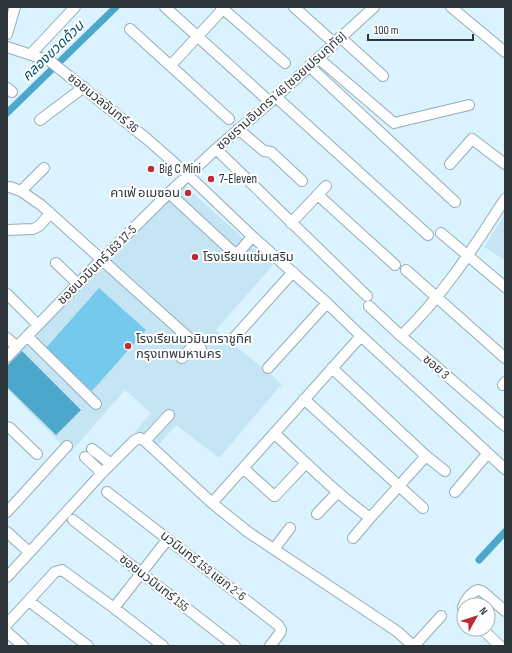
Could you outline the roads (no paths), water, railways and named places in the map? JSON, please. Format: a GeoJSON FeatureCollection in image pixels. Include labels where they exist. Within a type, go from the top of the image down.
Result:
{"type":"FeatureCollection","features":[{"type":"Feature","properties":{"kind":"street"},"geometry":{"type":"LineString","coordinates":[[7,34],[15,7]]}},
{"type":"Feature","properties":{"kind":"street"},"geometry":{"type":"LineString","coordinates":[[31,54],[75,7]]}},
{"type":"Feature","properties":{"kind":"street"},"geometry":{"type":"LineString","coordinates":[[165,7],[196,37],[273,99],[428,234]]}},
{"type":"Feature","properties":{"kind":"street"},"geometry":{"type":"LineString","coordinates":[[294,7],[383,76]]}},
{"type":"Feature","properties":{"kind":"street","name":"ซอยรามอินทรา 46 (ซอยเปรมฤทัย)"},"geometry":{"type":"LineString","coordinates":[[188,175],[374,7]]}},
{"type":"Feature","properties":{"kind":"street"},"geometry":{"type":"LineString","coordinates":[[451,7],[505,52]]}},
{"type":"Feature","properties":{"kind":"street"},"geometry":{"type":"LineString","coordinates":[[171,65],[222,8],[286,63]]}},
{"type":"Feature","properties":{"kind":"street"},"geometry":{"type":"LineString","coordinates":[[130,29],[229,119]]}},
{"type":"Feature","properties":{"kind":"street","name":"ซอยนวลจันทร์ 36"},"geometry":{"type":"LineString","coordinates":[[7,48],[31,54],[50,61],[66,72],[188,175],[253,237],[327,303],[505,469]]}},
{"type":"Feature","properties":{"kind":"street"},"geometry":{"type":"LineString","coordinates":[[318,58],[394,123],[469,105]]}},
{"type":"Feature","properties":{"kind":"street"},"geometry":{"type":"LineString","coordinates":[[309,66],[455,202]]}},
{"type":"Feature","properties":{"kind":"street"},"geometry":{"type":"LineString","coordinates":[[40,120],[84,88]]}},
{"type":"Feature","properties":{"kind":"street"},"geometry":{"type":"LineString","coordinates":[[238,130],[264,151],[271,152],[302,181]]}},
{"type":"Feature","properties":{"kind":"street"},"geometry":{"type":"LineString","coordinates":[[450,164],[472,139],[505,164]]}},
{"type":"Feature","properties":{"kind":"street"},"geometry":{"type":"LineString","coordinates":[[216,149],[367,296]]}},
{"type":"Feature","properties":{"kind":"street"},"geometry":{"type":"LineString","coordinates":[[21,191],[44,168]]}},
{"type":"Feature","properties":{"kind":"street","name":"ซอยนวมินทร์ 163 17-5"},"geometry":{"type":"LineString","coordinates":[[7,357],[101,260],[188,175]]}},
{"type":"Feature","properties":{"kind":"street"},"geometry":{"type":"LineString","coordinates":[[291,223],[326,186]]}},
{"type":"Feature","properties":{"kind":"street"},"geometry":{"type":"LineString","coordinates":[[10,187],[21,191],[41,205],[198,347],[182,358]]}},
{"type":"Feature","properties":{"kind":"street"},"geometry":{"type":"LineString","coordinates":[[169,193],[235,254],[253,237]]}},
{"type":"Feature","properties":{"kind":"street"},"geometry":{"type":"LineString","coordinates":[[318,195],[395,266]]}},
{"type":"Feature","properties":{"kind":"street"},"geometry":{"type":"LineString","coordinates":[[400,336],[437,297],[468,256],[505,199]]}},
{"type":"Feature","properties":{"kind":"street"},"geometry":{"type":"LineString","coordinates":[[7,230],[33,229],[39,226],[50,214]]}},
{"type":"Feature","properties":{"kind":"street"},"geometry":{"type":"LineString","coordinates":[[441,232],[505,287]]}},
{"type":"Feature","properties":{"kind":"street"},"geometry":{"type":"LineString","coordinates":[[56,263],[78,284]]}},
{"type":"Feature","properties":{"kind":"street"},"geometry":{"type":"LineString","coordinates":[[406,270],[505,358]]}},
{"type":"Feature","properties":{"kind":"street"},"geometry":{"type":"LineString","coordinates":[[232,340],[293,272]]}},
{"type":"Feature","properties":{"kind":"street"},"geometry":{"type":"LineString","coordinates":[[7,294],[38,325]]}},
{"type":"Feature","properties":{"kind":"street"},"geometry":{"type":"LineString","coordinates":[[268,368],[327,303]]}},
{"type":"Feature","properties":{"kind":"street","name":"ซอย 3"},"geometry":{"type":"LineString","coordinates":[[369,306],[400,336],[505,426]]}},
{"type":"Feature","properties":{"kind":"street"},"geometry":{"type":"LineString","coordinates":[[27,336],[96,404]]}},
{"type":"Feature","properties":{"kind":"street"},"geometry":{"type":"LineString","coordinates":[[212,503],[361,336]]}},
{"type":"Feature","properties":{"kind":"street"},"geometry":{"type":"LineString","coordinates":[[7,338],[17,347]]}},
{"type":"Feature","properties":{"kind":"street"},"geometry":{"type":"LineString","coordinates":[[332,368],[426,456],[445,471]]}},
{"type":"Feature","properties":{"kind":"street"},"geometry":{"type":"LineString","coordinates":[[304,400],[423,508]]}},
{"type":"Feature","properties":{"kind":"street"},"geometry":{"type":"LineString","coordinates":[[145,441],[169,415]]}},
{"type":"Feature","properties":{"kind":"street"},"geometry":{"type":"LineString","coordinates":[[8,422],[37,454]]}},
{"type":"Feature","properties":{"kind":"street"},"geometry":{"type":"LineString","coordinates":[[274,433],[338,492],[370,518]]}},
{"type":"Feature","properties":{"kind":"street"},"geometry":{"type":"LineString","coordinates":[[7,577],[102,473],[135,440],[140,438],[212,503],[248,532],[398,632],[414,646],[442,616]]}},
{"type":"Feature","properties":{"kind":"street"},"geometry":{"type":"LineString","coordinates":[[7,512],[67,446]]}},
{"type":"Feature","properties":{"kind":"street"},"geometry":{"type":"LineString","coordinates":[[92,449],[111,464]]}},
{"type":"Feature","properties":{"kind":"street"},"geometry":{"type":"LineString","coordinates":[[455,492],[488,453]]}},
{"type":"Feature","properties":{"kind":"street"},"geometry":{"type":"LineString","coordinates":[[353,538],[398,485],[426,456]]}},
{"type":"Feature","properties":{"kind":"street"},"geometry":{"type":"LineString","coordinates":[[85,457],[102,473]]}},
{"type":"Feature","properties":{"kind":"street"},"geometry":{"type":"LineString","coordinates":[[243,468],[275,496],[306,463]]}},
{"type":"Feature","properties":{"kind":"street","name":"นวมินทร์ 153 แยก 2-6"},"geometry":{"type":"LineString","coordinates":[[107,492],[278,625],[281,630],[280,633],[270,646]]}},
{"type":"Feature","properties":{"kind":"street"},"geometry":{"type":"LineString","coordinates":[[317,514],[338,492]]}},
{"type":"Feature","properties":{"kind":"street","name":"ซอยนวมินทร์ 155"},"geometry":{"type":"LineString","coordinates":[[72,520],[235,646]]}},
{"type":"Feature","properties":{"kind":"street"},"geometry":{"type":"LineString","coordinates":[[274,549],[290,528]]}},
{"type":"Feature","properties":{"kind":"street"},"geometry":{"type":"LineString","coordinates":[[7,532],[29,552]]}},
{"type":"Feature","properties":{"kind":"street"},"geometry":{"type":"LineString","coordinates":[[114,608],[167,540]]}},
{"type":"Feature","properties":{"kind":"street"},"geometry":{"type":"LineString","coordinates":[[7,624],[55,572],[62,570],[163,646]]}},
{"type":"Feature","properties":{"kind":"street"},"geometry":{"type":"LineString","coordinates":[[469,597],[478,590],[482,591],[489,597]]}},
{"type":"Feature","properties":{"kind":"street"},"geometry":{"type":"LineString","coordinates":[[29,601],[88,646]]}},
{"type":"Feature","properties":{"kind":"street"},"geometry":{"type":"LineString","coordinates":[[496,603],[505,611]]}},
{"type":"Feature","properties":{"kind":"street"},"geometry":{"type":"LineString","coordinates":[[7,632],[23,646]]}},
{"type":"Feature","properties":{"kind":"street"},"geometry":{"type":"LineString","coordinates":[[490,637],[500,646]]}},
{"type":"Feature","properties":{"kind":"waterway","name":"คลองขวดด้วน"},"geometry":{"type":"LineString","coordinates":[[7,113],[116,7]]}},
{"type":"Feature","properties":{"kind":"waterway"},"geometry":{"type":"LineString","coordinates":[[479,560],[505,532]]}},
{"type":"Feature","properties":{"kind":"place","name":"Big C Mini"},"geometry":{"type":"Point","coordinates":[151,169]}},
{"type":"Feature","properties":{"kind":"place","name":"7-Eleven"},"geometry":{"type":"Point","coordinates":[211,179]}},
{"type":"Feature","properties":{"kind":"place","name":"คาเฟ่ อเมซอน"},"geometry":{"type":"Point","coordinates":[188,193]}},
{"type":"Feature","properties":{"kind":"place","name":"โรงเรียนแช่มเสริม"},"geometry":{"type":"Point","coordinates":[195,257]}},
{"type":"Feature","properties":{"kind":"place","name":"โรงเรียนนวมินทราชูทิศ กรุงเทพมหานคร"},"geometry":{"type":"Point","coordinates":[128,346]}}]}
